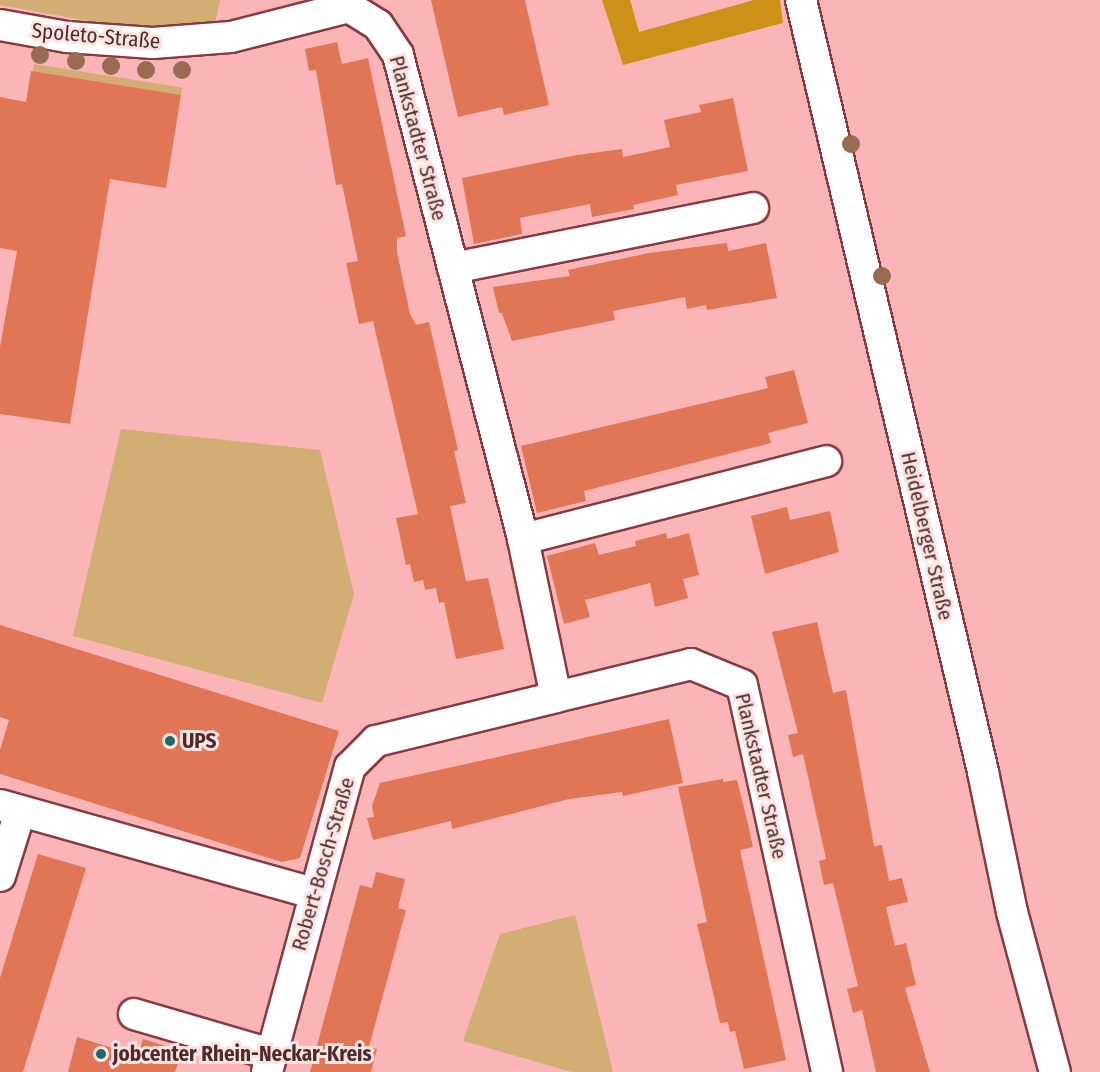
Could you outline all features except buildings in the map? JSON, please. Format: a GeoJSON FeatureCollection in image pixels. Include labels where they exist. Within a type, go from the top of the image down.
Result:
{"type":"FeatureCollection","features":[{"type":"Feature","properties":{"kind":"street","name":"Heidelberger Straße"},"geometry":{"type":"LineString","coordinates":[[801,0],[983,772],[1012,912],[1055,1072]]}},
{"type":"Feature","properties":{"kind":"street","name":"Plankstadter Straße"},"geometry":{"type":"LineString","coordinates":[[193,42],[231,37],[349,8],[378,25],[398,55],[523,539],[556,697],[691,664],[742,685],[827,1072]]}},
{"type":"Feature","properties":{"kind":"street","name":"Spoleto-Straße"},"geometry":{"type":"LineString","coordinates":[[0,25],[67,37],[153,43],[193,42]]}},
{"type":"Feature","properties":{"kind":"street"},"geometry":{"type":"LineString","coordinates":[[453,268],[753,208]]}},
{"type":"Feature","properties":{"kind":"street"},"geometry":{"type":"LineString","coordinates":[[523,539],[826,461]]}},
{"type":"Feature","properties":{"kind":"street","name":"Robert-Bosch-Straße"},"geometry":{"type":"LineString","coordinates":[[269,1063],[313,893],[344,780],[350,767],[376,741],[556,697]]}},
{"type":"Feature","properties":{"kind":"street"},"geometry":{"type":"LineString","coordinates":[[0,876],[10,808],[313,893]]}},
{"type":"Feature","properties":{"kind":"street"},"geometry":{"type":"LineString","coordinates":[[134,1014],[269,1063]]}},
{"type":"Feature","properties":{"kind":"shaded area"},"geometry":{"type":"Polygon","coordinates":[[[0,0],[220,0],[215,23],[128,28],[0,5],[0,0]]]}},
{"type":"Feature","properties":{"kind":"shaded area"},"geometry":{"type":"Polygon","coordinates":[[[602,0],[630,0],[639,32],[754,0],[780,0],[783,23],[623,65],[602,0]]]}},
{"type":"Feature","properties":{"kind":"shaded area"},"geometry":{"type":"Polygon","coordinates":[[[34,64],[182,87],[181,95],[33,72],[34,64]]]}},
{"type":"Feature","properties":{"kind":"shaded area"},"geometry":{"type":"Polygon","coordinates":[[[121,429],[320,450],[354,594],[322,703],[73,636],[121,429]]]}},
{"type":"Feature","properties":{"kind":"shaded area"},"geometry":{"type":"Polygon","coordinates":[[[575,915],[613,1072],[572,1072],[463,1041],[500,934],[575,915]]]}},
{"type":"Feature","properties":{"kind":"place","name":"UPS"},"geometry":{"type":"Point","coordinates":[170,741]}},
{"type":"Feature","properties":{"kind":"place","name":"jobcenter Rhein-Neckar-Kreis"},"geometry":{"type":"Point","coordinates":[101,1054]}}]}
